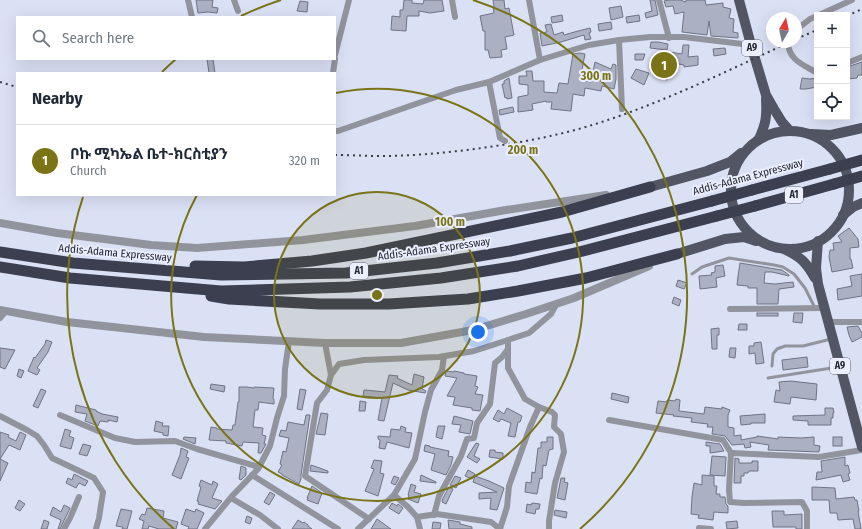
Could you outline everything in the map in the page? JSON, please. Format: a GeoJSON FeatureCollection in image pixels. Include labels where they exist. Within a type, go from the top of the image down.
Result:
{"type":"FeatureCollection","features":[{"type":"Feature","properties":{"kind":"highway","name":"Addis-Adama Expressway"},"geometry":{"type":"LineString","coordinates":[[0,252],[73,263],[221,275],[346,273],[437,263],[510,251],[572,238],[862,160]]}},
{"type":"Feature","properties":{"kind":"highway","name":"A1"},"geometry":{"type":"LineString","coordinates":[[0,267],[70,278],[220,291],[350,287],[441,278],[518,266],[579,252],[755,206],[862,176]]}},
{"type":"Feature","properties":{"kind":"highway"},"geometry":{"type":"LineString","coordinates":[[73,263],[244,267],[312,261],[366,253],[562,212],[650,187]]}},
{"type":"Feature","properties":{"kind":"highway"},"geometry":{"type":"LineString","coordinates":[[70,278],[230,299],[320,304],[389,304],[468,299],[518,291],[586,278],[677,254]]}},
{"type":"Feature","properties":{"kind":"main road","name":"A9"},"geometry":{"type":"LineString","coordinates":[[739,0],[766,95],[767,113],[765,125],[759,139]]}},
{"type":"Feature","properties":{"kind":"main road","name":"A9"},"geometry":{"type":"LineString","coordinates":[[766,95],[790,131]]}},
{"type":"Feature","properties":{"kind":"main road"},"geometry":{"type":"LineString","coordinates":[[650,187],[707,171],[730,162],[759,139],[774,133],[790,131],[808,134],[831,135],[862,128]]}},
{"type":"Feature","properties":{"kind":"main road"},"geometry":{"type":"LineString","coordinates":[[677,254],[725,239],[744,237],[772,246],[783,248],[801,248],[818,241],[837,226],[846,209],[849,191],[846,172],[838,156],[824,142],[808,134]]}},
{"type":"Feature","properties":{"kind":"main road"},"geometry":{"type":"LineString","coordinates":[[747,148],[738,160],[732,178],[731,196],[736,215],[747,230],[762,242]]}},
{"type":"Feature","properties":{"kind":"main road"},"geometry":{"type":"LineString","coordinates":[[842,217],[853,207],[862,203]]}},
{"type":"Feature","properties":{"kind":"main road","name":"A9"},"geometry":{"type":"LineString","coordinates":[[818,241],[816,268],[820,308],[828,322],[862,449]]}},
{"type":"Feature","properties":{"kind":"main road","name":"A9"},"geometry":{"type":"LineString","coordinates":[[783,248],[796,254],[804,261],[818,284]]}},
{"type":"Feature","properties":{"kind":"street"},"geometry":{"type":"LineString","coordinates":[[188,0],[192,16]]}},
{"type":"Feature","properties":{"kind":"street"},"geometry":{"type":"LineString","coordinates":[[234,0],[238,11]]}},
{"type":"Feature","properties":{"kind":"street"},"geometry":{"type":"LineString","coordinates":[[336,51],[349,0]]}},
{"type":"Feature","properties":{"kind":"street"},"geometry":{"type":"LineString","coordinates":[[452,0],[455,17]]}},
{"type":"Feature","properties":{"kind":"street"},"geometry":{"type":"LineString","coordinates":[[529,0],[540,60]]}},
{"type":"Feature","properties":{"kind":"street"},"geometry":{"type":"LineString","coordinates":[[659,0],[669,38]]}},
{"type":"Feature","properties":{"kind":"street"},"geometry":{"type":"LineString","coordinates":[[826,12],[852,0]]}},
{"type":"Feature","properties":{"kind":"street"},"geometry":{"type":"LineString","coordinates":[[802,25],[814,18]]}},
{"type":"Feature","properties":{"kind":"street"},"geometry":{"type":"LineString","coordinates":[[336,131],[456,90],[489,82],[540,60],[590,45],[650,37],[684,37],[751,45]]}},
{"type":"Feature","properties":{"kind":"street"},"geometry":{"type":"LineString","coordinates":[[619,40],[622,109]]}},
{"type":"Feature","properties":{"kind":"street"},"geometry":{"type":"LineString","coordinates":[[789,48],[794,58],[814,71]]}},
{"type":"Feature","properties":{"kind":"street"},"geometry":{"type":"LineString","coordinates":[[850,63],[862,57]]}},
{"type":"Feature","properties":{"kind":"street"},"geometry":{"type":"LineString","coordinates":[[333,72],[335,60]]}},
{"type":"Feature","properties":{"kind":"street"},"geometry":{"type":"LineString","coordinates":[[489,82],[500,138],[504,141]]}},
{"type":"Feature","properties":{"kind":"street"},"geometry":{"type":"LineString","coordinates":[[0,223],[65,234],[151,245],[197,248],[304,240],[416,226],[650,187]]}},
{"type":"Feature","properties":{"kind":"street"},"geometry":{"type":"LineString","coordinates":[[0,318],[3,310],[67,322],[197,336],[325,343],[401,343],[473,330],[526,314],[574,298],[677,254]]}},
{"type":"Feature","properties":{"kind":"street"},"geometry":{"type":"LineString","coordinates":[[369,519],[305,476],[317,403],[327,390],[331,375],[339,364],[364,360],[412,359],[444,356],[474,351],[529,333],[551,314],[557,303]]}},
{"type":"Feature","properties":{"kind":"street"},"geometry":{"type":"LineString","coordinates":[[730,309],[820,308]]}},
{"type":"Feature","properties":{"kind":"street"},"geometry":{"type":"LineString","coordinates":[[828,322],[862,322]]}},
{"type":"Feature","properties":{"kind":"street"},"geometry":{"type":"LineString","coordinates":[[508,340],[508,368],[525,399],[538,407],[552,412],[555,415],[554,427],[561,434],[564,452],[555,483],[549,529]]}},
{"type":"Feature","properties":{"kind":"street"},"geometry":{"type":"LineString","coordinates":[[205,529],[259,467],[270,446],[284,396],[289,341]]}},
{"type":"Feature","properties":{"kind":"street"},"geometry":{"type":"LineString","coordinates":[[325,343],[331,375]]}},
{"type":"Feature","properties":{"kind":"street"},"geometry":{"type":"LineString","coordinates":[[434,515],[439,496],[461,456],[467,439],[474,438],[478,423],[490,404],[495,363],[508,349]]}},
{"type":"Feature","properties":{"kind":"street"},"geometry":{"type":"LineString","coordinates":[[358,529],[394,495],[415,459],[425,412],[432,390],[442,370],[444,356]]}},
{"type":"Feature","properties":{"kind":"street"},"geometry":{"type":"LineString","coordinates":[[417,517],[437,514],[491,522],[500,529],[507,507],[509,486],[538,407]]}},
{"type":"Feature","properties":{"kind":"street"},"geometry":{"type":"LineString","coordinates":[[60,415],[115,438],[135,442],[175,441],[259,467]]}},
{"type":"Feature","properties":{"kind":"street"},"geometry":{"type":"LineString","coordinates":[[0,416],[37,436],[52,458],[94,478],[103,492],[96,529]]}},
{"type":"Feature","properties":{"kind":"street"},"geometry":{"type":"LineString","coordinates":[[609,420],[723,440],[731,454],[729,489],[730,502],[802,502],[806,511],[807,529]]}},
{"type":"Feature","properties":{"kind":"street"},"geometry":{"type":"LineString","coordinates":[[731,454],[819,457],[862,449]]}},
{"type":"Feature","properties":{"kind":"street"},"geometry":{"type":"LineString","coordinates":[[252,475],[338,529]]}},
{"type":"Feature","properties":{"kind":"street"},"geometry":{"type":"LineString","coordinates":[[394,495],[417,517],[420,529]]}},
{"type":"Feature","properties":{"kind":"street"},"geometry":{"type":"LineString","coordinates":[[64,529],[79,497]]}},
{"type":"Feature","properties":{"kind":"street"},"geometry":{"type":"LineString","coordinates":[[231,498],[260,515],[278,529]]}},
{"type":"Feature","properties":{"kind":"street"},"geometry":{"type":"LineString","coordinates":[[699,528],[711,529]]}},
{"type":"Feature","properties":{"kind":"lane"},"geometry":{"type":"LineString","coordinates":[[692,274],[702,267],[729,258],[783,267],[794,274],[820,308]]}},
{"type":"Feature","properties":{"kind":"lane"},"geometry":{"type":"LineString","coordinates":[[772,366],[773,354],[777,349],[785,346],[803,346],[832,338]]}},
{"type":"Feature","properties":{"kind":"lane"},"geometry":{"type":"LineString","coordinates":[[768,378],[840,367]]}},
{"type":"Feature","properties":{"kind":"building"},"geometry":{"type":"Polygon","coordinates":[[[196,0],[213,0],[212,7],[218,8],[217,13],[198,13],[196,0]]]}},
{"type":"Feature","properties":{"kind":"building"},"geometry":{"type":"Polygon","coordinates":[[[404,0],[412,0],[412,3],[423,4],[424,0],[442,0],[444,11],[430,13],[419,11],[419,16],[407,16],[406,31],[391,30],[392,16],[400,17],[400,10],[403,10],[404,0]]]}},
{"type":"Feature","properties":{"kind":"building"},"geometry":{"type":"Polygon","coordinates":[[[493,0],[504,0],[505,9],[509,8],[514,35],[505,37],[507,49],[501,50],[502,57],[490,58],[488,50],[485,50],[485,31],[483,31],[480,16],[494,13],[493,0]]]}},
{"type":"Feature","properties":{"kind":"building"},"geometry":{"type":"Polygon","coordinates":[[[650,0],[655,0],[658,15],[646,18],[645,13],[652,11],[650,0]]]}},
{"type":"Feature","properties":{"kind":"building"},"geometry":{"type":"Polygon","coordinates":[[[680,0],[686,2],[686,0],[705,0],[706,5],[723,3],[723,7],[731,9],[729,18],[734,19],[733,32],[738,33],[738,38],[711,36],[709,21],[707,35],[682,32],[684,12],[675,14],[673,6],[666,7],[664,1],[680,0]]]}},
{"type":"Feature","properties":{"kind":"building"},"geometry":{"type":"Polygon","coordinates":[[[300,1],[308,2],[307,12],[297,11],[300,1]]]}},
{"type":"Feature","properties":{"kind":"building"},"geometry":{"type":"Polygon","coordinates":[[[621,6],[623,17],[611,20],[609,8],[621,6]]]}},
{"type":"Feature","properties":{"kind":"building"},"geometry":{"type":"Polygon","coordinates":[[[562,15],[563,21],[552,23],[551,17],[562,15]]]}},
{"type":"Feature","properties":{"kind":"building"},"geometry":{"type":"Polygon","coordinates":[[[639,15],[640,21],[627,23],[626,17],[639,15]]]}},
{"type":"Feature","properties":{"kind":"building"},"geometry":{"type":"Polygon","coordinates":[[[611,22],[612,29],[599,31],[598,24],[611,22]]]}},
{"type":"Feature","properties":{"kind":"building"},"geometry":{"type":"Polygon","coordinates":[[[551,24],[554,35],[563,32],[564,35],[590,28],[591,32],[589,33],[591,39],[585,40],[584,35],[542,46],[540,33],[547,32],[545,25],[551,24]]]}},
{"type":"Feature","properties":{"kind":"building"},"geometry":{"type":"Polygon","coordinates":[[[651,42],[668,44],[667,50],[650,48],[651,42]]]}},
{"type":"Feature","properties":{"kind":"building"},"geometry":{"type":"Polygon","coordinates":[[[683,45],[689,45],[688,57],[698,56],[698,65],[684,67],[684,65],[673,63],[667,80],[661,78],[665,69],[659,68],[663,51],[682,54],[683,45]]]}},
{"type":"Feature","properties":{"kind":"building"},"geometry":{"type":"Polygon","coordinates":[[[725,48],[726,54],[714,56],[713,49],[725,48]]]}},
{"type":"Feature","properties":{"kind":"building"},"geometry":{"type":"Polygon","coordinates":[[[573,54],[585,54],[580,80],[591,82],[595,62],[611,69],[613,64],[616,65],[614,89],[602,86],[601,91],[585,88],[584,96],[573,94],[571,111],[551,109],[552,102],[546,101],[532,104],[533,110],[518,112],[518,97],[528,95],[528,85],[519,84],[519,76],[527,76],[526,71],[532,71],[533,81],[544,81],[544,92],[557,93],[559,83],[568,84],[573,54]]]}},
{"type":"Feature","properties":{"kind":"building"},"geometry":{"type":"Polygon","coordinates":[[[635,54],[645,54],[643,60],[635,60],[635,54]]]}},
{"type":"Feature","properties":{"kind":"building"},"geometry":{"type":"Polygon","coordinates":[[[207,60],[213,60],[215,72],[209,72],[207,60]]]}},
{"type":"Feature","properties":{"kind":"building"},"geometry":{"type":"Polygon","coordinates":[[[862,62],[862,75],[858,75],[857,78],[850,79],[850,66],[862,62]]]}},
{"type":"Feature","properties":{"kind":"building"},"geometry":{"type":"Polygon","coordinates":[[[636,69],[649,73],[644,85],[631,78],[636,69]]]}},
{"type":"Feature","properties":{"kind":"building"},"geometry":{"type":"Polygon","coordinates":[[[509,78],[512,98],[507,99],[506,97],[505,98],[502,84],[504,84],[504,81],[509,78]]]}},
{"type":"Feature","properties":{"kind":"building"},"geometry":{"type":"Polygon","coordinates":[[[802,78],[814,78],[814,88],[800,89],[802,78]]]}},
{"type":"Feature","properties":{"kind":"building"},"geometry":{"type":"Polygon","coordinates":[[[513,107],[514,112],[500,115],[499,110],[513,107]]]}},
{"type":"Feature","properties":{"kind":"building"},"geometry":{"type":"Polygon","coordinates":[[[849,228],[858,239],[859,247],[850,248],[850,259],[853,268],[832,272],[829,257],[830,250],[834,250],[833,243],[842,242],[838,236],[849,228]]]}},
{"type":"Feature","properties":{"kind":"building"},"geometry":{"type":"Polygon","coordinates":[[[740,263],[782,270],[789,276],[765,272],[764,283],[775,284],[793,282],[794,287],[779,289],[778,304],[757,304],[757,288],[748,288],[748,286],[737,285],[740,263]]]}},
{"type":"Feature","properties":{"kind":"building"},"geometry":{"type":"Polygon","coordinates":[[[723,265],[725,276],[716,278],[717,287],[700,289],[699,276],[712,275],[711,273],[715,272],[715,266],[723,265]]]}},
{"type":"Feature","properties":{"kind":"building"},"geometry":{"type":"Polygon","coordinates":[[[862,274],[862,296],[838,300],[837,289],[852,286],[850,276],[862,274]]]}},
{"type":"Feature","properties":{"kind":"building"},"geometry":{"type":"Polygon","coordinates":[[[678,280],[687,283],[684,289],[676,286],[678,280]]]}},
{"type":"Feature","properties":{"kind":"building"},"geometry":{"type":"Polygon","coordinates":[[[674,297],[681,300],[679,306],[672,303],[674,297]]]}},
{"type":"Feature","properties":{"kind":"building"},"geometry":{"type":"Polygon","coordinates":[[[757,313],[778,313],[778,316],[757,316],[757,313]]]}},
{"type":"Feature","properties":{"kind":"building"},"geometry":{"type":"Polygon","coordinates":[[[794,313],[803,313],[802,323],[793,322],[794,313]]]}},
{"type":"Feature","properties":{"kind":"building"},"geometry":{"type":"Polygon","coordinates":[[[739,324],[747,324],[747,330],[738,330],[739,324]]]}},
{"type":"Feature","properties":{"kind":"building"},"geometry":{"type":"Polygon","coordinates":[[[858,326],[862,333],[862,337],[852,342],[847,327],[858,326]]]}},
{"type":"Feature","properties":{"kind":"building"},"geometry":{"type":"Polygon","coordinates":[[[719,328],[719,335],[717,335],[717,349],[712,349],[711,329],[719,328]]]}},
{"type":"Feature","properties":{"kind":"building"},"geometry":{"type":"Polygon","coordinates":[[[46,340],[52,342],[48,352],[37,368],[40,370],[37,375],[28,371],[34,357],[35,358],[45,344],[46,340]]]}},
{"type":"Feature","properties":{"kind":"building"},"geometry":{"type":"Polygon","coordinates":[[[761,342],[764,363],[756,364],[755,353],[749,354],[749,346],[754,346],[754,343],[761,342]]]}},
{"type":"Feature","properties":{"kind":"building"},"geometry":{"type":"Polygon","coordinates":[[[0,348],[15,350],[5,369],[0,367],[0,348]]]}},
{"type":"Feature","properties":{"kind":"building"},"geometry":{"type":"Polygon","coordinates":[[[730,348],[736,348],[735,358],[729,357],[730,348]]]}},
{"type":"Feature","properties":{"kind":"building"},"geometry":{"type":"Polygon","coordinates":[[[807,357],[808,367],[783,370],[782,360],[807,357]]]}},
{"type":"Feature","properties":{"kind":"building"},"geometry":{"type":"Polygon","coordinates":[[[19,369],[24,371],[21,378],[17,376],[19,369]]]}},
{"type":"Feature","properties":{"kind":"building"},"geometry":{"type":"Polygon","coordinates":[[[446,371],[454,371],[477,376],[475,386],[478,387],[475,394],[483,395],[480,411],[453,405],[455,397],[447,396],[457,378],[445,376],[446,371]]]}},
{"type":"Feature","properties":{"kind":"building"},"geometry":{"type":"Polygon","coordinates":[[[414,374],[424,377],[422,389],[426,391],[425,393],[408,390],[393,383],[384,421],[378,420],[382,398],[363,396],[364,390],[385,392],[389,375],[398,376],[397,378],[412,385],[414,374]]]}},
{"type":"Feature","properties":{"kind":"building"},"geometry":{"type":"Polygon","coordinates":[[[791,381],[817,384],[816,400],[791,397],[790,404],[774,402],[776,390],[780,391],[779,382],[791,381]]]}},
{"type":"Feature","properties":{"kind":"building"},"geometry":{"type":"Polygon","coordinates":[[[211,384],[225,386],[224,392],[210,389],[211,384]]]}},
{"type":"Feature","properties":{"kind":"building"},"geometry":{"type":"Polygon","coordinates":[[[239,387],[274,388],[274,404],[259,402],[258,410],[255,410],[253,427],[263,428],[262,435],[266,436],[264,444],[266,444],[261,453],[258,453],[259,443],[243,442],[242,446],[226,443],[226,441],[209,440],[211,427],[232,430],[233,425],[235,425],[239,402],[239,387]]]}},
{"type":"Feature","properties":{"kind":"building"},"geometry":{"type":"Polygon","coordinates":[[[41,389],[46,391],[38,408],[33,406],[41,389]]]}},
{"type":"Feature","properties":{"kind":"building"},"geometry":{"type":"Polygon","coordinates":[[[300,389],[306,390],[302,410],[297,409],[300,389]]]}},
{"type":"Feature","properties":{"kind":"building"},"geometry":{"type":"Polygon","coordinates":[[[612,393],[629,397],[628,403],[611,399],[612,393]]]}},
{"type":"Feature","properties":{"kind":"building"},"geometry":{"type":"Polygon","coordinates":[[[676,399],[680,400],[679,411],[704,414],[705,407],[722,409],[722,407],[730,410],[728,415],[728,427],[734,428],[734,436],[741,435],[741,440],[757,436],[778,439],[778,437],[814,437],[814,445],[820,446],[819,452],[768,450],[769,445],[750,442],[751,447],[745,448],[744,444],[732,445],[725,436],[712,434],[713,427],[707,427],[708,424],[691,422],[692,418],[656,413],[658,401],[667,402],[667,400],[675,401],[676,399]]]}},
{"type":"Feature","properties":{"kind":"building"},"geometry":{"type":"Polygon","coordinates":[[[360,401],[366,402],[365,411],[359,411],[360,401]]]}},
{"type":"Feature","properties":{"kind":"building"},"geometry":{"type":"Polygon","coordinates":[[[76,405],[96,410],[102,414],[118,417],[117,422],[108,420],[108,422],[100,421],[98,426],[85,421],[87,414],[75,412],[76,405]]]}},
{"type":"Feature","properties":{"kind":"building"},"geometry":{"type":"Polygon","coordinates":[[[507,408],[522,416],[520,422],[518,422],[515,437],[508,436],[511,423],[501,419],[499,422],[493,419],[498,410],[504,414],[507,408]]]}},
{"type":"Feature","properties":{"kind":"building"},"geometry":{"type":"Polygon","coordinates":[[[825,408],[833,408],[834,413],[833,418],[831,418],[831,425],[808,425],[808,421],[793,420],[793,416],[825,415],[825,408]]]}},
{"type":"Feature","properties":{"kind":"building"},"geometry":{"type":"Polygon","coordinates":[[[321,413],[328,414],[325,435],[316,434],[321,413]]]}},
{"type":"Feature","properties":{"kind":"building"},"geometry":{"type":"Polygon","coordinates":[[[765,414],[765,423],[741,425],[740,416],[765,414]]]}},
{"type":"Feature","properties":{"kind":"building"},"geometry":{"type":"Polygon","coordinates":[[[306,415],[310,415],[299,484],[278,472],[282,465],[280,464],[283,451],[286,452],[289,438],[279,436],[281,430],[286,431],[288,422],[304,425],[306,415]]]}},
{"type":"Feature","properties":{"kind":"building"},"geometry":{"type":"Polygon","coordinates":[[[454,416],[473,421],[470,434],[459,432],[461,425],[452,424],[454,416]]]}},
{"type":"Feature","properties":{"kind":"building"},"geometry":{"type":"Polygon","coordinates":[[[156,421],[163,423],[162,426],[169,426],[168,436],[154,431],[156,421]]]}},
{"type":"Feature","properties":{"kind":"building"},"geometry":{"type":"Polygon","coordinates":[[[401,426],[406,428],[405,432],[412,433],[409,448],[387,442],[385,449],[379,448],[380,440],[378,439],[378,436],[390,437],[391,429],[400,430],[401,426]]]}},
{"type":"Feature","properties":{"kind":"building"},"geometry":{"type":"Polygon","coordinates":[[[438,426],[445,426],[442,439],[436,437],[438,426]]]}},
{"type":"Feature","properties":{"kind":"building"},"geometry":{"type":"Polygon","coordinates":[[[65,429],[71,431],[69,436],[74,438],[71,449],[60,446],[65,429]]]}},
{"type":"Feature","properties":{"kind":"building"},"geometry":{"type":"Polygon","coordinates":[[[0,432],[9,435],[8,437],[16,441],[20,432],[26,435],[20,450],[9,445],[0,459],[0,432]]]}},
{"type":"Feature","properties":{"kind":"building"},"geometry":{"type":"Polygon","coordinates":[[[184,437],[196,438],[195,444],[183,439],[184,437]]]}},
{"type":"Feature","properties":{"kind":"building"},"geometry":{"type":"Polygon","coordinates":[[[547,437],[553,437],[553,449],[549,450],[546,466],[543,465],[542,479],[540,478],[537,494],[525,492],[526,482],[531,483],[532,472],[535,473],[538,448],[541,448],[541,442],[547,442],[547,437]]]}},
{"type":"Feature","properties":{"kind":"building"},"geometry":{"type":"Polygon","coordinates":[[[833,437],[842,437],[842,446],[833,446],[833,437]]]}},
{"type":"Feature","properties":{"kind":"building"},"geometry":{"type":"Polygon","coordinates":[[[706,442],[720,444],[724,451],[710,453],[710,446],[706,446],[706,442]]]}},
{"type":"Feature","properties":{"kind":"building"},"geometry":{"type":"Polygon","coordinates":[[[476,443],[479,444],[474,456],[480,459],[477,463],[467,457],[476,443]]]}},
{"type":"Feature","properties":{"kind":"building"},"geometry":{"type":"Polygon","coordinates":[[[83,444],[91,446],[87,456],[79,454],[83,444]]]}},
{"type":"Feature","properties":{"kind":"building"},"geometry":{"type":"Polygon","coordinates":[[[425,445],[449,451],[448,456],[453,457],[446,475],[431,470],[435,454],[424,451],[425,445]]]}},
{"type":"Feature","properties":{"kind":"building"},"geometry":{"type":"Polygon","coordinates":[[[181,448],[188,451],[186,457],[189,458],[181,479],[172,475],[180,455],[181,448]]]}},
{"type":"Feature","properties":{"kind":"building"},"geometry":{"type":"Polygon","coordinates":[[[490,450],[503,453],[503,459],[489,457],[490,450]]]}},
{"type":"Feature","properties":{"kind":"building"},"geometry":{"type":"Polygon","coordinates":[[[712,456],[726,457],[725,476],[710,475],[712,456]]]}},
{"type":"Feature","properties":{"kind":"building"},"geometry":{"type":"Polygon","coordinates":[[[845,457],[845,466],[848,465],[850,480],[843,482],[841,475],[816,480],[817,472],[822,472],[821,461],[845,457]]]}},
{"type":"Feature","properties":{"kind":"building"},"geometry":{"type":"Polygon","coordinates":[[[735,458],[739,459],[739,463],[752,463],[752,461],[758,461],[758,471],[749,471],[748,473],[744,473],[744,476],[741,476],[741,483],[734,483],[735,458]]]}},
{"type":"Feature","properties":{"kind":"building"},"geometry":{"type":"Polygon","coordinates":[[[0,459],[8,463],[0,481],[0,459]]]}},
{"type":"Feature","properties":{"kind":"building"},"geometry":{"type":"Polygon","coordinates":[[[374,460],[382,461],[380,473],[384,474],[378,496],[365,491],[374,469],[371,468],[374,460]]]}},
{"type":"Feature","properties":{"kind":"building"},"geometry":{"type":"Polygon","coordinates":[[[311,465],[328,471],[328,473],[310,471],[311,465]]]}},
{"type":"Feature","properties":{"kind":"building"},"geometry":{"type":"Polygon","coordinates":[[[241,466],[246,468],[246,475],[241,480],[239,479],[241,466]]]}},
{"type":"Feature","properties":{"kind":"building"},"geometry":{"type":"Polygon","coordinates":[[[468,470],[475,474],[472,479],[465,476],[468,470]]]}},
{"type":"Feature","properties":{"kind":"building"},"geometry":{"type":"Polygon","coordinates":[[[74,474],[88,481],[85,486],[79,483],[76,488],[66,483],[68,478],[72,480],[74,474]]]}},
{"type":"Feature","properties":{"kind":"building"},"geometry":{"type":"Polygon","coordinates":[[[421,475],[436,482],[436,483],[420,481],[421,475]]]}},
{"type":"Feature","properties":{"kind":"building"},"geometry":{"type":"Polygon","coordinates":[[[702,475],[714,476],[714,486],[717,486],[716,494],[720,494],[720,497],[725,497],[726,504],[728,506],[728,513],[714,512],[713,520],[698,518],[699,515],[691,514],[694,483],[702,485],[702,475]]]}},
{"type":"Feature","properties":{"kind":"building"},"geometry":{"type":"Polygon","coordinates":[[[394,476],[399,478],[395,485],[391,483],[394,476]]]}},
{"type":"Feature","properties":{"kind":"building"},"geometry":{"type":"Polygon","coordinates":[[[455,476],[461,478],[456,488],[450,485],[455,476]]]}},
{"type":"Feature","properties":{"kind":"building"},"geometry":{"type":"Polygon","coordinates":[[[475,476],[504,488],[497,510],[490,509],[491,498],[479,499],[479,493],[497,492],[473,482],[475,476]]]}},
{"type":"Feature","properties":{"kind":"building"},"geometry":{"type":"Polygon","coordinates":[[[561,478],[565,478],[564,482],[568,483],[565,500],[557,498],[561,478]]]}},
{"type":"Feature","properties":{"kind":"building"},"geometry":{"type":"Polygon","coordinates":[[[201,480],[212,485],[213,481],[218,484],[212,498],[222,501],[215,509],[198,504],[199,502],[197,501],[201,487],[199,486],[201,480]]]}},
{"type":"Feature","properties":{"kind":"building"},"geometry":{"type":"Polygon","coordinates":[[[411,484],[416,486],[414,492],[421,494],[418,503],[408,499],[411,484]]]}},
{"type":"Feature","properties":{"kind":"building"},"geometry":{"type":"Polygon","coordinates":[[[312,486],[322,493],[318,504],[307,500],[312,486]]]}},
{"type":"Feature","properties":{"kind":"building"},"geometry":{"type":"Polygon","coordinates":[[[449,487],[453,489],[446,504],[442,502],[449,487]]]}},
{"type":"Feature","properties":{"kind":"building"},"geometry":{"type":"Polygon","coordinates":[[[812,487],[835,488],[836,499],[854,497],[855,500],[857,500],[861,529],[855,529],[853,519],[838,520],[837,513],[830,513],[829,500],[812,500],[812,487]]]}},
{"type":"Feature","properties":{"kind":"building"},"geometry":{"type":"Polygon","coordinates":[[[270,492],[275,495],[269,505],[264,502],[270,492]]]}},
{"type":"Feature","properties":{"kind":"building"},"geometry":{"type":"Polygon","coordinates":[[[19,500],[25,504],[20,511],[15,508],[19,500]]]}},
{"type":"Feature","properties":{"kind":"building"},"geometry":{"type":"Polygon","coordinates":[[[392,503],[397,506],[398,504],[403,508],[399,514],[389,508],[392,503]]]}},
{"type":"Feature","properties":{"kind":"building"},"geometry":{"type":"Polygon","coordinates":[[[532,503],[540,504],[539,509],[536,509],[535,514],[526,512],[527,504],[531,505],[532,503]]]}},
{"type":"Feature","properties":{"kind":"building"},"geometry":{"type":"Polygon","coordinates":[[[64,505],[70,508],[60,529],[58,529],[61,520],[50,515],[53,507],[61,512],[64,505]]]}},
{"type":"Feature","properties":{"kind":"building"},"geometry":{"type":"Polygon","coordinates":[[[147,508],[164,511],[163,518],[178,522],[176,529],[159,529],[149,526],[148,529],[142,529],[144,521],[139,519],[142,514],[145,515],[147,508]]]}},
{"type":"Feature","properties":{"kind":"building"},"geometry":{"type":"Polygon","coordinates":[[[121,509],[132,511],[127,529],[122,529],[123,527],[116,526],[121,509]]]}},
{"type":"Feature","properties":{"kind":"building"},"geometry":{"type":"Polygon","coordinates":[[[186,509],[195,512],[196,509],[204,513],[197,529],[188,529],[189,527],[181,524],[186,509]]]}},
{"type":"Feature","properties":{"kind":"building"},"geometry":{"type":"Polygon","coordinates":[[[555,510],[567,512],[566,518],[554,515],[555,510]]]}},
{"type":"Feature","properties":{"kind":"building"},"geometry":{"type":"Polygon","coordinates":[[[772,511],[784,511],[784,515],[802,514],[802,529],[796,529],[796,527],[773,527],[772,511]]]}},
{"type":"Feature","properties":{"kind":"building"},"geometry":{"type":"Polygon","coordinates":[[[247,516],[252,518],[250,524],[245,522],[247,516]]]}},
{"type":"Feature","properties":{"kind":"building"},"geometry":{"type":"Polygon","coordinates":[[[377,519],[391,529],[371,529],[377,519]]]}},
{"type":"Feature","properties":{"kind":"building"},"geometry":{"type":"Polygon","coordinates":[[[44,520],[49,522],[47,529],[41,529],[44,520]]]}},
{"type":"Feature","properties":{"kind":"building"},"geometry":{"type":"Polygon","coordinates":[[[298,520],[303,523],[304,522],[312,529],[292,529],[298,520]]]}},
{"type":"Feature","properties":{"kind":"building"},"geometry":{"type":"Polygon","coordinates":[[[448,520],[460,522],[460,524],[472,527],[472,529],[449,529],[448,520]]]}},
{"type":"Feature","properties":{"kind":"building"},"geometry":{"type":"Polygon","coordinates":[[[737,521],[738,528],[727,529],[726,522],[737,521]]]}},
{"type":"Feature","properties":{"kind":"building"},"geometry":{"type":"Polygon","coordinates":[[[433,522],[441,523],[440,529],[432,529],[433,522]]]}},
{"type":"Feature","properties":{"kind":"railway"},"geometry":{"type":"LineString","coordinates":[[850,15],[862,9]]}},
{"type":"Feature","properties":{"kind":"railway"},"geometry":{"type":"LineString","coordinates":[[802,36],[814,31]]}},
{"type":"Feature","properties":{"kind":"railway"},"geometry":{"type":"LineString","coordinates":[[336,155],[392,156],[439,153],[503,145],[561,134],[615,118],[666,98],[777,48]]}},
{"type":"Feature","properties":{"kind":"railway"},"geometry":{"type":"LineString","coordinates":[[0,82],[16,87]]}},
{"type":"Feature","properties":{"kind":"place","name":"ቦኩ ሚካኤል ቤተ-ክርስቲያን"},"geometry":{"type":"Point","coordinates":[664,65]}}]}
